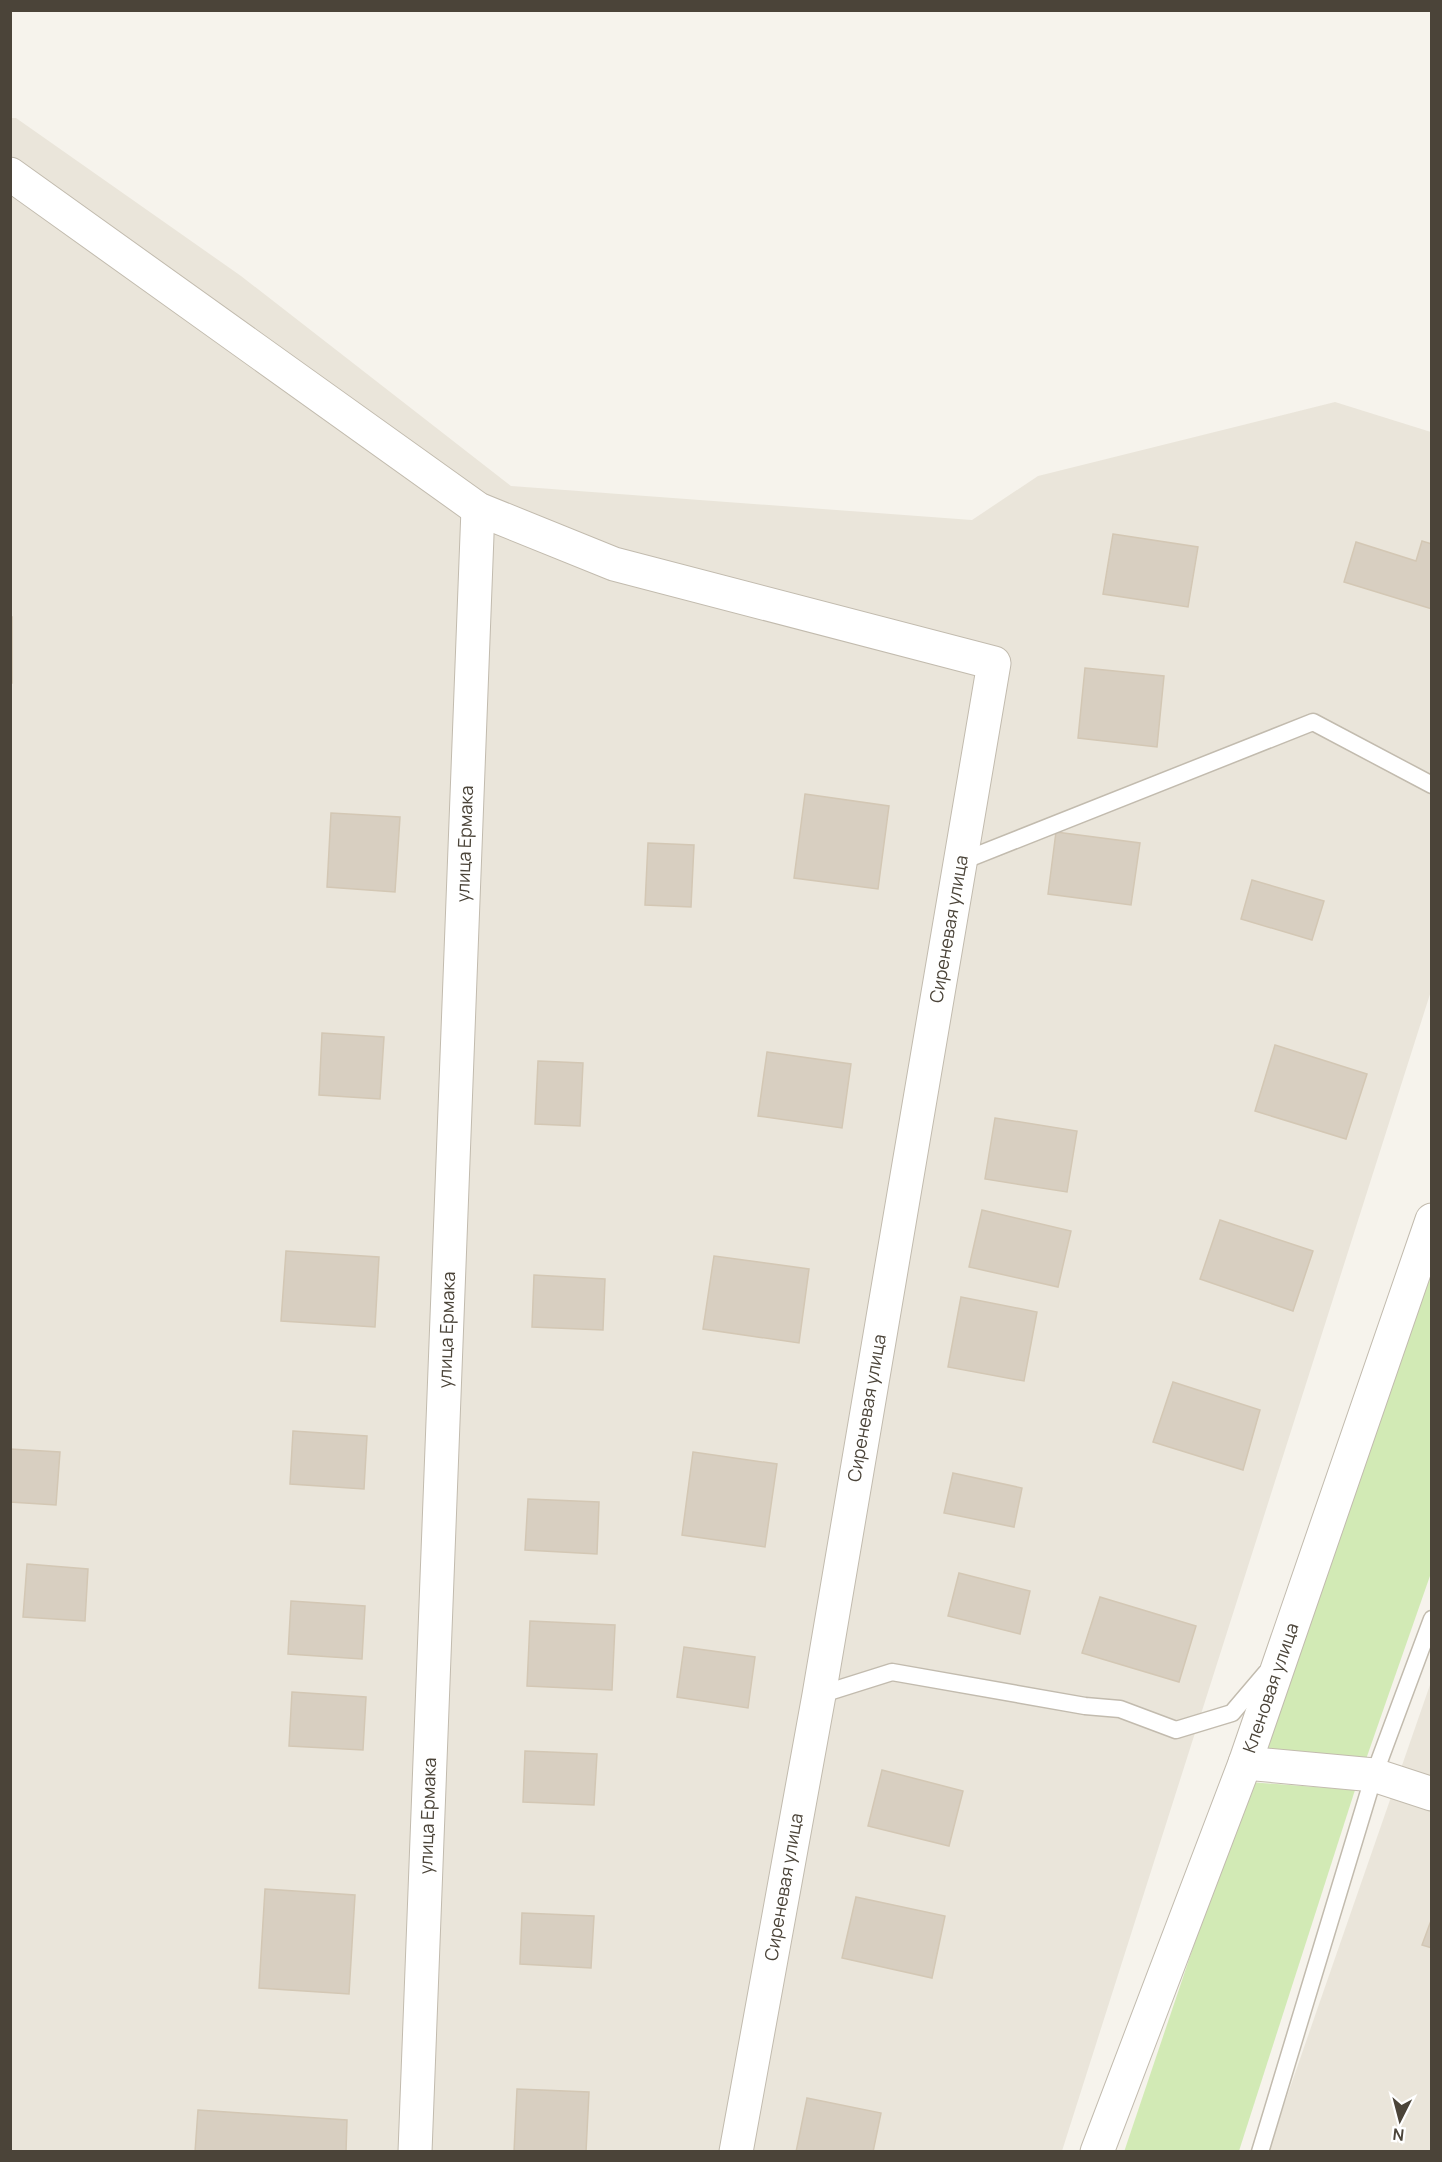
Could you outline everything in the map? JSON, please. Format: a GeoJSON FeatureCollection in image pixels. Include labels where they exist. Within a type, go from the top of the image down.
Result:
{"type":"FeatureCollection","features":[{"type":"Feature","properties":{"kind":"street"},"geometry":{"type":"LineString","coordinates":[[10,174],[478,509]]}},
{"type":"Feature","properties":{"kind":"street","name":"Сиреневая улица"},"geometry":{"type":"LineString","coordinates":[[478,509],[614,564],[993,663],[819,1695],[736,2151]]}},
{"type":"Feature","properties":{"kind":"street","name":"улица Ермака"},"geometry":{"type":"LineString","coordinates":[[415,2151],[478,509]]}},
{"type":"Feature","properties":{"kind":"street","name":"Кленовая улица"},"geometry":{"type":"LineString","coordinates":[[1097,2151],[1245,1763],[1431,1220]]}},
{"type":"Feature","properties":{"kind":"street"},"geometry":{"type":"LineString","coordinates":[[1245,1763],[1374,1775],[1431,1794]]}},
{"type":"Feature","properties":{"kind":"lane"},"geometry":{"type":"LineString","coordinates":[[960,862],[1312,722],[1431,785]]}},
{"type":"Feature","properties":{"kind":"lane"},"geometry":{"type":"LineString","coordinates":[[1260,2151],[1374,1775],[1431,1619]]}},
{"type":"Feature","properties":{"kind":"lane"},"geometry":{"type":"LineString","coordinates":[[819,1695],[892,1672],[1085,1706],[1120,1709],[1176,1730],[1232,1713],[1282,1655]]}},
{"type":"Feature","properties":{"kind":"shaded area"},"geometry":{"type":"Polygon","coordinates":[[[10,118],[16,118],[241,276],[511,486],[972,520],[1038,476],[1335,402],[1431,432],[1431,991],[1062,2151],[11,2151],[10,118]]]}},
{"type":"Feature","properties":{"kind":"shaded area"},"geometry":{"type":"Polygon","coordinates":[[[1431,1682],[1431,2151],[1268,2151],[1431,1682]]]}},
{"type":"Feature","properties":{"kind":"green space"},"geometry":{"type":"Polygon","coordinates":[[[1431,1261],[1431,1573],[1364,1765],[1258,1755],[1431,1261]]]}},
{"type":"Feature","properties":{"kind":"green space"},"geometry":{"type":"Polygon","coordinates":[[[1249,1782],[1355,1790],[1239,2151],[1124,2152],[1249,1782]]]}},
{"type":"Feature","properties":{"kind":"building"},"geometry":{"type":"Polygon","coordinates":[[[1113,534],[1198,547],[1188,607],[1103,594],[1113,534]]]}},
{"type":"Feature","properties":{"kind":"building"},"geometry":{"type":"Polygon","coordinates":[[[1422,541],[1432,544],[1432,609],[1344,582],[1356,542],[1416,561],[1422,541]]]}},
{"type":"Feature","properties":{"kind":"building"},"geometry":{"type":"Polygon","coordinates":[[[10,617],[12,617],[12,683],[10,683],[10,617]]]}},
{"type":"Feature","properties":{"kind":"building"},"geometry":{"type":"Polygon","coordinates":[[[1085,668],[1164,676],[1157,747],[1078,738],[1085,668]]]}},
{"type":"Feature","properties":{"kind":"building"},"geometry":{"type":"Polygon","coordinates":[[[805,794],[889,806],[878,889],[794,878],[805,794]]]}},
{"type":"Feature","properties":{"kind":"building"},"geometry":{"type":"Polygon","coordinates":[[[331,813],[400,817],[395,892],[327,887],[331,813]]]}},
{"type":"Feature","properties":{"kind":"building"},"geometry":{"type":"Polygon","coordinates":[[[1056,832],[1140,843],[1131,905],[1048,894],[1056,832]]]}},
{"type":"Feature","properties":{"kind":"building"},"geometry":{"type":"Polygon","coordinates":[[[648,843],[694,845],[691,907],[645,905],[648,843]]]}},
{"type":"Feature","properties":{"kind":"building"},"geometry":{"type":"Polygon","coordinates":[[[1252,880],[1324,901],[1312,940],[1241,919],[1252,880]]]}},
{"type":"Feature","properties":{"kind":"building"},"geometry":{"type":"Polygon","coordinates":[[[322,1033],[384,1037],[380,1099],[319,1095],[322,1033]]]}},
{"type":"Feature","properties":{"kind":"building"},"geometry":{"type":"Polygon","coordinates":[[[1275,1045],[1367,1074],[1346,1139],[1255,1111],[1275,1045]]]}},
{"type":"Feature","properties":{"kind":"building"},"geometry":{"type":"Polygon","coordinates":[[[767,1052],[851,1064],[842,1128],[758,1116],[767,1052]]]}},
{"type":"Feature","properties":{"kind":"building"},"geometry":{"type":"Polygon","coordinates":[[[538,1061],[583,1063],[580,1126],[535,1124],[538,1061]]]}},
{"type":"Feature","properties":{"kind":"building"},"geometry":{"type":"Polygon","coordinates":[[[995,1118],[1077,1131],[1067,1192],[985,1179],[995,1118]]]}},
{"type":"Feature","properties":{"kind":"building"},"geometry":{"type":"Polygon","coordinates":[[[982,1210],[1071,1231],[1058,1287],[969,1267],[982,1210]]]}},
{"type":"Feature","properties":{"kind":"building"},"geometry":{"type":"Polygon","coordinates":[[[1220,1220],[1313,1251],[1293,1311],[1200,1279],[1220,1220]]]}},
{"type":"Feature","properties":{"kind":"building"},"geometry":{"type":"Polygon","coordinates":[[[286,1251],[379,1257],[375,1327],[281,1321],[286,1251]]]}},
{"type":"Feature","properties":{"kind":"building"},"geometry":{"type":"Polygon","coordinates":[[[714,1256],[809,1269],[799,1343],[703,1329],[714,1256]]]}},
{"type":"Feature","properties":{"kind":"building"},"geometry":{"type":"Polygon","coordinates":[[[534,1275],[605,1279],[603,1330],[532,1327],[534,1275]]]}},
{"type":"Feature","properties":{"kind":"building"},"geometry":{"type":"Polygon","coordinates":[[[961,1297],[1037,1312],[1024,1381],[948,1367],[961,1297]]]}},
{"type":"Feature","properties":{"kind":"building"},"geometry":{"type":"Polygon","coordinates":[[[1173,1382],[1260,1410],[1243,1470],[1153,1442],[1173,1382]]]}},
{"type":"Feature","properties":{"kind":"building"},"geometry":{"type":"Polygon","coordinates":[[[293,1431],[367,1436],[364,1489],[290,1484],[293,1431]]]}},
{"type":"Feature","properties":{"kind":"building"},"geometry":{"type":"Polygon","coordinates":[[[10,1449],[60,1452],[56,1505],[10,1502],[10,1449]]]}},
{"type":"Feature","properties":{"kind":"building"},"geometry":{"type":"Polygon","coordinates":[[[693,1452],[777,1464],[765,1547],[682,1535],[693,1452]]]}},
{"type":"Feature","properties":{"kind":"building"},"geometry":{"type":"Polygon","coordinates":[[[953,1473],[1022,1488],[1014,1527],[944,1513],[953,1473]]]}},
{"type":"Feature","properties":{"kind":"building"},"geometry":{"type":"Polygon","coordinates":[[[528,1499],[599,1502],[597,1554],[525,1550],[528,1499]]]}},
{"type":"Feature","properties":{"kind":"building"},"geometry":{"type":"Polygon","coordinates":[[[27,1564],[88,1569],[85,1621],[23,1617],[27,1564]]]}},
{"type":"Feature","properties":{"kind":"building"},"geometry":{"type":"Polygon","coordinates":[[[959,1573],[1030,1591],[1020,1634],[948,1616],[959,1573]]]}},
{"type":"Feature","properties":{"kind":"building"},"geometry":{"type":"Polygon","coordinates":[[[1100,1597],[1196,1626],[1179,1682],[1082,1653],[1100,1597]]]}},
{"type":"Feature","properties":{"kind":"building"},"geometry":{"type":"Polygon","coordinates":[[[291,1601],[365,1606],[362,1659],[288,1654],[291,1601]]]}},
{"type":"Feature","properties":{"kind":"building"},"geometry":{"type":"Polygon","coordinates":[[[530,1621],[615,1625],[612,1690],[527,1686],[530,1621]]]}},
{"type":"Feature","properties":{"kind":"building"},"geometry":{"type":"Polygon","coordinates":[[[684,1647],[755,1657],[748,1708],[677,1697],[684,1647]]]}},
{"type":"Feature","properties":{"kind":"building"},"geometry":{"type":"Polygon","coordinates":[[[292,1692],[366,1697],[363,1750],[289,1746],[292,1692]]]}},
{"type":"Feature","properties":{"kind":"building"},"geometry":{"type":"Polygon","coordinates":[[[525,1751],[597,1754],[594,1805],[523,1802],[525,1751]]]}},
{"type":"Feature","properties":{"kind":"building"},"geometry":{"type":"Polygon","coordinates":[[[882,1770],[963,1791],[949,1846],[868,1826],[882,1770]]]}},
{"type":"Feature","properties":{"kind":"building"},"geometry":{"type":"Polygon","coordinates":[[[265,1889],[355,1895],[349,1994],[259,1988],[265,1889]]]}},
{"type":"Feature","properties":{"kind":"building"},"geometry":{"type":"Polygon","coordinates":[[[856,1897],[945,1916],[932,1978],[842,1958],[856,1897]]]}},
{"type":"Feature","properties":{"kind":"building"},"geometry":{"type":"Polygon","coordinates":[[[522,1913],[594,1916],[591,1968],[520,1964],[522,1913]]]}},
{"type":"Feature","properties":{"kind":"building"},"geometry":{"type":"Polygon","coordinates":[[[1432,1918],[1432,1948],[1422,1945],[1432,1918]]]}},
{"type":"Feature","properties":{"kind":"building"},"geometry":{"type":"Polygon","coordinates":[[[517,2089],[589,2092],[586,2152],[514,2152],[517,2089]]]}},
{"type":"Feature","properties":{"kind":"building"},"geometry":{"type":"Polygon","coordinates":[[[807,2098],[881,2113],[873,2152],[796,2152],[807,2098]]]}},
{"type":"Feature","properties":{"kind":"building"},"geometry":{"type":"Polygon","coordinates":[[[198,2110],[347,2120],[346,2152],[195,2152],[198,2110]]]}}]}
